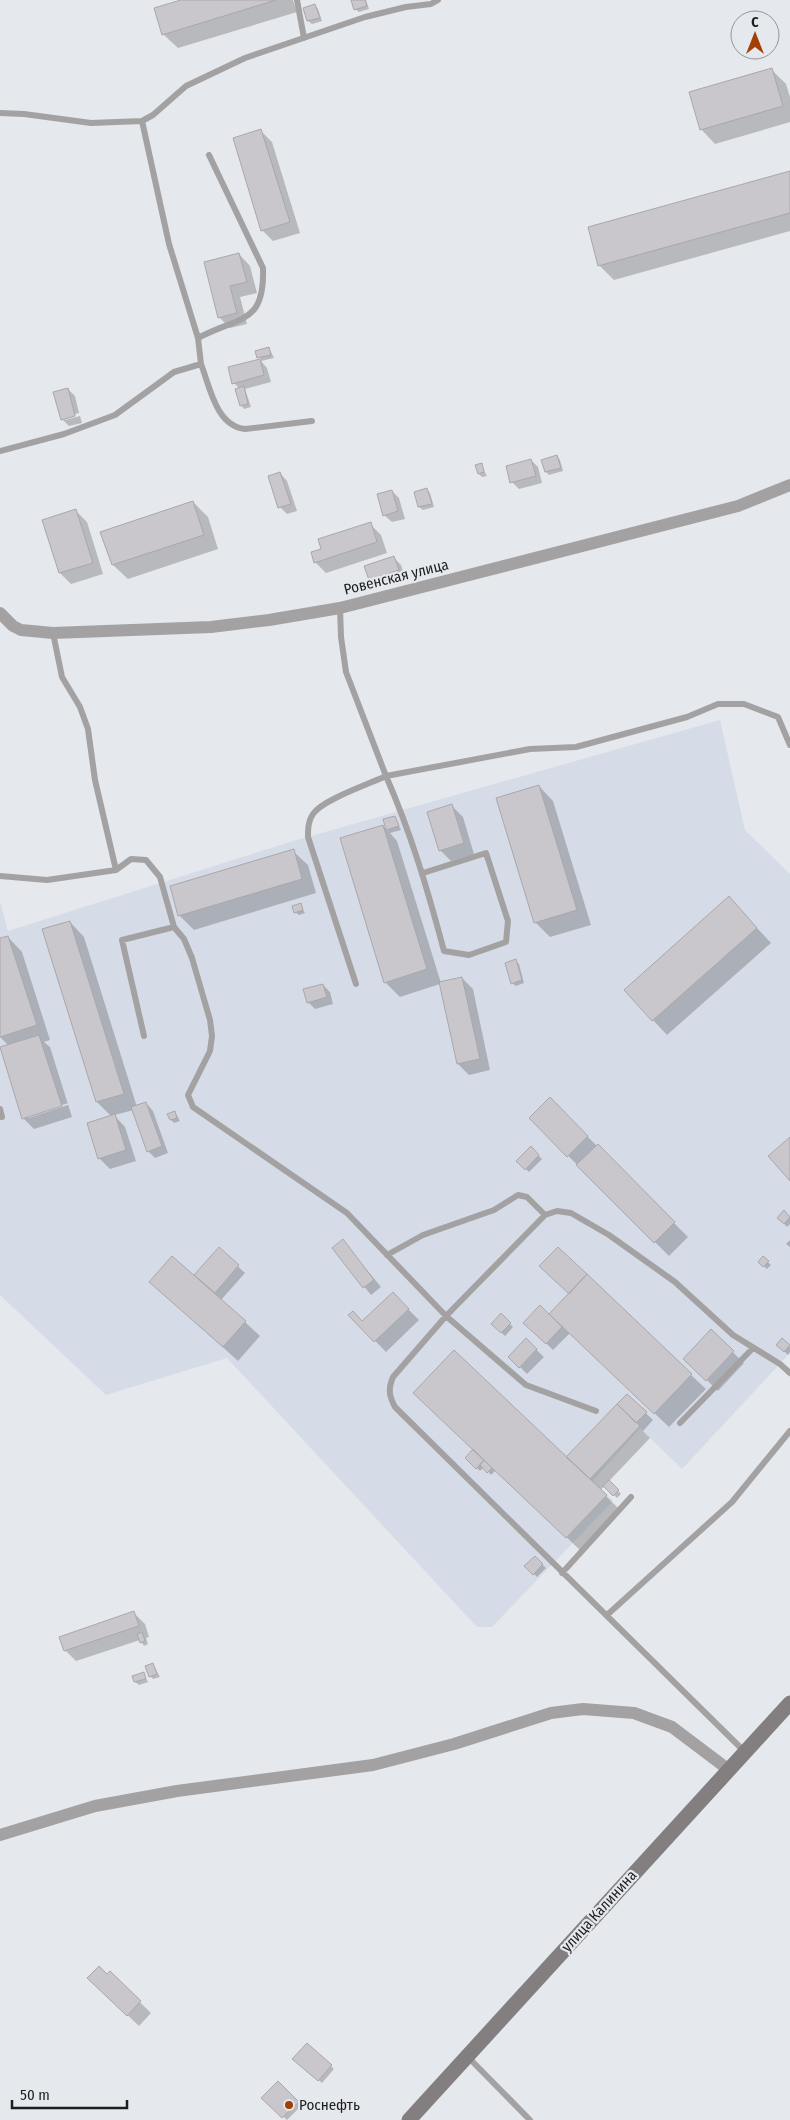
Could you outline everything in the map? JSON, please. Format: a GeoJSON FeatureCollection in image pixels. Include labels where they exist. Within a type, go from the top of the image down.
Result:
{"type":"FeatureCollection","features":[{"type":"Feature","properties":{"kind":"main road","name":"улица Калинина"},"geometry":{"type":"LineString","coordinates":[[409,2120],[790,1703]]}},
{"type":"Feature","properties":{"kind":"street","name":"Ровенская улица"},"geometry":{"type":"LineString","coordinates":[[13,626],[32,632],[53,633],[211,627],[269,620],[340,608],[738,506],[790,485]]}},
{"type":"Feature","properties":{"kind":"street"},"geometry":{"type":"LineString","coordinates":[[0,614],[13,626]]}},
{"type":"Feature","properties":{"kind":"street"},"geometry":{"type":"LineString","coordinates":[[0,630],[13,626]]}},
{"type":"Feature","properties":{"kind":"street"},"geometry":{"type":"LineString","coordinates":[[0,1835],[95,1806],[177,1791],[373,1765],[454,1744],[551,1713],[583,1709],[634,1713],[672,1727],[729,1770]]}},
{"type":"Feature","properties":{"kind":"lane"},"geometry":{"type":"LineString","coordinates":[[297,0],[304,38]]}},
{"type":"Feature","properties":{"kind":"lane"},"geometry":{"type":"LineString","coordinates":[[0,113],[24,114],[91,123],[142,121],[153,115],[186,86],[245,58],[365,17],[406,7],[431,4],[438,0]]}},
{"type":"Feature","properties":{"kind":"lane"},"geometry":{"type":"LineString","coordinates":[[142,121],[169,244],[198,338],[201,364],[221,415],[235,428],[245,429],[312,421]]}},
{"type":"Feature","properties":{"kind":"lane"},"geometry":{"type":"LineString","coordinates":[[198,338],[214,329],[246,317],[258,306],[264,287],[263,268],[209,155]]}},
{"type":"Feature","properties":{"kind":"lane"},"geometry":{"type":"LineString","coordinates":[[0,451],[64,434],[114,415],[174,372],[201,364]]}},
{"type":"Feature","properties":{"kind":"lane"},"geometry":{"type":"LineString","coordinates":[[340,608],[341,637],[346,672],[401,811],[423,873],[444,951],[469,955],[506,942],[508,921],[486,853],[423,873]]}},
{"type":"Feature","properties":{"kind":"lane"},"geometry":{"type":"LineString","coordinates":[[53,633],[62,677],[80,707],[88,729],[95,780],[116,870]]}},
{"type":"Feature","properties":{"kind":"lane"},"geometry":{"type":"LineString","coordinates":[[356,984],[308,837],[308,825],[313,814],[322,805],[386,776],[530,749],[576,747],[687,717],[718,704],[744,704],[778,718],[790,745]]}},
{"type":"Feature","properties":{"kind":"lane"},"geometry":{"type":"LineString","coordinates":[[0,876],[47,880],[116,870],[131,859],[146,860],[160,877],[174,927],[184,939],[192,958],[210,1020],[212,1036],[210,1051],[188,1095],[193,1107],[331,1200],[347,1213],[446,1316],[526,1385],[596,1411]]}},
{"type":"Feature","properties":{"kind":"lane"},"geometry":{"type":"LineString","coordinates":[[144,1036],[122,940],[174,927]]}},
{"type":"Feature","properties":{"kind":"lane"},"geometry":{"type":"LineString","coordinates":[[0,1109],[2,1117]]}},
{"type":"Feature","properties":{"kind":"lane"},"geometry":{"type":"LineString","coordinates":[[388,1255],[423,1235],[494,1210],[518,1195],[526,1197],[545,1215]]}},
{"type":"Feature","properties":{"kind":"lane"},"geometry":{"type":"LineString","coordinates":[[745,1752],[396,1407],[390,1398],[389,1388],[393,1377],[446,1316],[545,1215],[557,1211],[571,1213],[609,1235],[675,1282],[733,1336],[790,1372]]}},
{"type":"Feature","properties":{"kind":"lane"},"geometry":{"type":"LineString","coordinates":[[680,1423],[753,1348]]}},
{"type":"Feature","properties":{"kind":"lane"},"geometry":{"type":"LineString","coordinates":[[607,1615],[732,1502],[790,1431]]}},
{"type":"Feature","properties":{"kind":"lane"},"geometry":{"type":"LineString","coordinates":[[562,1573],[631,1497]]}},
{"type":"Feature","properties":{"kind":"lane"},"geometry":{"type":"LineString","coordinates":[[467,2056],[530,2120]]}},
{"type":"Feature","properties":{"kind":"shaded area"},"geometry":{"type":"Polygon","coordinates":[[[720,720],[745,830],[790,874],[790,1353],[682,1469],[640,1428],[593,1481],[613,1501],[492,1627],[477,1627],[227,1358],[106,1395],[0,1295],[0,902],[8,931],[290,842],[720,720]]]}},
{"type":"Feature","properties":{"kind":"building"},"geometry":{"type":"Polygon","coordinates":[[[181,0],[276,0],[162,35],[154,8],[181,0]]]}},
{"type":"Feature","properties":{"kind":"building"},"geometry":{"type":"Polygon","coordinates":[[[351,0],[365,0],[367,6],[354,10],[351,0]]]}},
{"type":"Feature","properties":{"kind":"building"},"geometry":{"type":"Polygon","coordinates":[[[315,4],[320,18],[307,21],[303,8],[315,4]]]}},
{"type":"Feature","properties":{"kind":"building"},"geometry":{"type":"Polygon","coordinates":[[[772,68],[783,106],[700,130],[689,92],[772,68]]]}},
{"type":"Feature","properties":{"kind":"building"},"geometry":{"type":"Polygon","coordinates":[[[261,129],[290,222],[261,231],[233,138],[261,129]]]}},
{"type":"Feature","properties":{"kind":"building"},"geometry":{"type":"Polygon","coordinates":[[[790,171],[790,213],[598,266],[588,227],[790,171]]]}},
{"type":"Feature","properties":{"kind":"building"},"geometry":{"type":"Polygon","coordinates":[[[239,253],[247,282],[230,286],[237,313],[218,318],[204,262],[239,253]]]}},
{"type":"Feature","properties":{"kind":"building"},"geometry":{"type":"Polygon","coordinates":[[[269,347],[271,355],[257,358],[255,351],[269,347]]]}},
{"type":"Feature","properties":{"kind":"building"},"geometry":{"type":"Polygon","coordinates":[[[260,359],[264,375],[232,384],[228,367],[260,359]]]}},
{"type":"Feature","properties":{"kind":"building"},"geometry":{"type":"Polygon","coordinates":[[[244,386],[248,404],[240,406],[235,389],[244,386]]]}},
{"type":"Feature","properties":{"kind":"building"},"geometry":{"type":"Polygon","coordinates":[[[68,388],[75,416],[61,420],[53,392],[68,388]]]}},
{"type":"Feature","properties":{"kind":"building"},"geometry":{"type":"Polygon","coordinates":[[[557,455],[561,468],[545,472],[541,460],[557,455]]]}},
{"type":"Feature","properties":{"kind":"building"},"geometry":{"type":"Polygon","coordinates":[[[531,459],[536,476],[510,483],[506,466],[531,459]]]}},
{"type":"Feature","properties":{"kind":"building"},"geometry":{"type":"Polygon","coordinates":[[[482,463],[484,472],[478,474],[475,465],[482,463]]]}},
{"type":"Feature","properties":{"kind":"building"},"geometry":{"type":"Polygon","coordinates":[[[280,472],[291,504],[278,508],[268,476],[280,472]]]}},
{"type":"Feature","properties":{"kind":"building"},"geometry":{"type":"Polygon","coordinates":[[[427,488],[432,504],[418,507],[414,492],[427,488]]]}},
{"type":"Feature","properties":{"kind":"building"},"geometry":{"type":"Polygon","coordinates":[[[392,490],[398,511],[383,516],[377,494],[392,490]]]}},
{"type":"Feature","properties":{"kind":"building"},"geometry":{"type":"Polygon","coordinates":[[[193,501],[204,535],[112,565],[100,532],[193,501]]]}},
{"type":"Feature","properties":{"kind":"building"},"geometry":{"type":"Polygon","coordinates":[[[76,509],[93,563],[59,573],[42,520],[76,509]]]}},
{"type":"Feature","properties":{"kind":"building"},"geometry":{"type":"Polygon","coordinates":[[[371,522],[377,542],[314,563],[311,552],[321,549],[318,539],[371,522]]]}},
{"type":"Feature","properties":{"kind":"building"},"geometry":{"type":"Polygon","coordinates":[[[394,556],[399,570],[369,580],[364,566],[394,556]]]}},
{"type":"Feature","properties":{"kind":"building"},"geometry":{"type":"Polygon","coordinates":[[[539,785],[577,910],[534,923],[496,798],[539,785]]]}},
{"type":"Feature","properties":{"kind":"building"},"geometry":{"type":"Polygon","coordinates":[[[452,804],[464,843],[439,851],[427,812],[452,804]]]}},
{"type":"Feature","properties":{"kind":"building"},"geometry":{"type":"Polygon","coordinates":[[[395,816],[399,826],[386,830],[383,819],[395,816]]]}},
{"type":"Feature","properties":{"kind":"building"},"geometry":{"type":"Polygon","coordinates":[[[383,825],[427,969],[384,983],[340,838],[383,825]]]}},
{"type":"Feature","properties":{"kind":"building"},"geometry":{"type":"Polygon","coordinates":[[[294,849],[302,879],[178,916],[170,886],[294,849]]]}},
{"type":"Feature","properties":{"kind":"building"},"geometry":{"type":"Polygon","coordinates":[[[729,896],[757,928],[652,1021],[624,990],[729,896]]]}},
{"type":"Feature","properties":{"kind":"building"},"geometry":{"type":"Polygon","coordinates":[[[301,903],[303,910],[294,913],[292,906],[301,903]]]}},
{"type":"Feature","properties":{"kind":"building"},"geometry":{"type":"Polygon","coordinates":[[[70,921],[124,1094],[96,1102],[42,929],[70,921]]]}},
{"type":"Feature","properties":{"kind":"building"},"geometry":{"type":"Polygon","coordinates":[[[8,936],[37,1025],[0,1037],[0,938],[8,936]]]}},
{"type":"Feature","properties":{"kind":"building"},"geometry":{"type":"Polygon","coordinates":[[[516,959],[522,980],[511,984],[505,963],[516,959]]]}},
{"type":"Feature","properties":{"kind":"building"},"geometry":{"type":"Polygon","coordinates":[[[462,977],[480,1059],[457,1064],[439,982],[462,977]]]}},
{"type":"Feature","properties":{"kind":"building"},"geometry":{"type":"Polygon","coordinates":[[[323,984],[327,997],[307,1003],[303,989],[323,984]]]}},
{"type":"Feature","properties":{"kind":"building"},"geometry":{"type":"Polygon","coordinates":[[[39,1035],[62,1106],[22,1119],[0,1047],[39,1035]]]}},
{"type":"Feature","properties":{"kind":"building"},"geometry":{"type":"Polygon","coordinates":[[[550,1097],[588,1136],[567,1157],[529,1118],[550,1097]]]}},
{"type":"Feature","properties":{"kind":"building"},"geometry":{"type":"Polygon","coordinates":[[[146,1102],[162,1146],[147,1152],[131,1107],[146,1102]]]}},
{"type":"Feature","properties":{"kind":"building"},"geometry":{"type":"Polygon","coordinates":[[[175,1111],[177,1118],[170,1120],[167,1114],[175,1111]]]}},
{"type":"Feature","properties":{"kind":"building"},"geometry":{"type":"Polygon","coordinates":[[[115,1114],[126,1150],[98,1159],[87,1123],[115,1114]]]}},
{"type":"Feature","properties":{"kind":"building"},"geometry":{"type":"Polygon","coordinates":[[[790,1137],[790,1181],[768,1156],[790,1137]]]}},
{"type":"Feature","properties":{"kind":"building"},"geometry":{"type":"Polygon","coordinates":[[[598,1144],[675,1222],[654,1243],[576,1165],[598,1144]]]}},
{"type":"Feature","properties":{"kind":"building"},"geometry":{"type":"Polygon","coordinates":[[[531,1146],[539,1155],[525,1170],[516,1161],[531,1146]]]}},
{"type":"Feature","properties":{"kind":"building"},"geometry":{"type":"Polygon","coordinates":[[[784,1210],[790,1217],[784,1224],[777,1218],[784,1210]]]}},
{"type":"Feature","properties":{"kind":"building"},"geometry":{"type":"Polygon","coordinates":[[[343,1239],[374,1280],[363,1288],[332,1248],[343,1239]]]}},
{"type":"Feature","properties":{"kind":"building"},"geometry":{"type":"Polygon","coordinates":[[[219,1247],[239,1265],[215,1293],[194,1275],[219,1247]]]}},
{"type":"Feature","properties":{"kind":"building"},"geometry":{"type":"Polygon","coordinates":[[[558,1247],[587,1274],[569,1294],[539,1266],[558,1247]]]}},
{"type":"Feature","properties":{"kind":"building"},"geometry":{"type":"Polygon","coordinates":[[[172,1256],[246,1321],[223,1347],[149,1282],[172,1256]]]}},
{"type":"Feature","properties":{"kind":"building"},"geometry":{"type":"Polygon","coordinates":[[[763,1256],[769,1261],[763,1267],[758,1262],[763,1256]]]}},
{"type":"Feature","properties":{"kind":"building"},"geometry":{"type":"Polygon","coordinates":[[[587,1274],[692,1374],[654,1414],[549,1314],[587,1274]]]}},
{"type":"Feature","properties":{"kind":"building"},"geometry":{"type":"Polygon","coordinates":[[[393,1292],[409,1309],[374,1342],[348,1315],[353,1311],[362,1321],[393,1292]]]}},
{"type":"Feature","properties":{"kind":"building"},"geometry":{"type":"Polygon","coordinates":[[[540,1305],[562,1327],[546,1344],[523,1323],[540,1305]]]}},
{"type":"Feature","properties":{"kind":"building"},"geometry":{"type":"Polygon","coordinates":[[[501,1313],[511,1323],[501,1333],[491,1324],[501,1313]]]}},
{"type":"Feature","properties":{"kind":"building"},"geometry":{"type":"Polygon","coordinates":[[[711,1329],[734,1351],[706,1381],[683,1359],[711,1329]]]}},
{"type":"Feature","properties":{"kind":"building"},"geometry":{"type":"Polygon","coordinates":[[[526,1338],[537,1349],[519,1368],[508,1357],[526,1338]]]}},
{"type":"Feature","properties":{"kind":"building"},"geometry":{"type":"Polygon","coordinates":[[[782,1338],[790,1345],[784,1352],[776,1345],[782,1338]]]}},
{"type":"Feature","properties":{"kind":"building"},"geometry":{"type":"Polygon","coordinates":[[[454,1350],[607,1495],[566,1538],[413,1393],[454,1350]]]}},
{"type":"Feature","properties":{"kind":"building"},"geometry":{"type":"Polygon","coordinates":[[[627,1394],[647,1412],[636,1423],[617,1404],[627,1394]]]}},
{"type":"Feature","properties":{"kind":"building"},"geometry":{"type":"Polygon","coordinates":[[[617,1404],[640,1426],[590,1479],[566,1457],[617,1404]]]}},
{"type":"Feature","properties":{"kind":"building"},"geometry":{"type":"Polygon","coordinates":[[[473,1449],[484,1460],[476,1469],[465,1458],[473,1449]]]}},
{"type":"Feature","properties":{"kind":"building"},"geometry":{"type":"Polygon","coordinates":[[[484,1460],[492,1468],[487,1473],[480,1465],[484,1460]]]}},
{"type":"Feature","properties":{"kind":"building"},"geometry":{"type":"Polygon","coordinates":[[[609,1480],[619,1490],[613,1496],[603,1486],[609,1480]]]}},
{"type":"Feature","properties":{"kind":"building"},"geometry":{"type":"Polygon","coordinates":[[[535,1556],[543,1564],[533,1575],[524,1566],[535,1556]]]}},
{"type":"Feature","properties":{"kind":"building"},"geometry":{"type":"Polygon","coordinates":[[[134,1611],[139,1626],[64,1651],[59,1637],[134,1611]]]}},
{"type":"Feature","properties":{"kind":"building"},"geometry":{"type":"Polygon","coordinates":[[[142,1632],[145,1641],[140,1643],[137,1634],[142,1632]]]}},
{"type":"Feature","properties":{"kind":"building"},"geometry":{"type":"Polygon","coordinates":[[[153,1663],[157,1674],[149,1677],[145,1666],[153,1663]]]}},
{"type":"Feature","properties":{"kind":"building"},"geometry":{"type":"Polygon","coordinates":[[[144,1672],[146,1679],[134,1682],[132,1676],[144,1672]]]}},
{"type":"Feature","properties":{"kind":"building"},"geometry":{"type":"Polygon","coordinates":[[[99,1966],[107,1974],[110,1971],[141,2001],[127,2016],[87,1978],[99,1966]]]}},
{"type":"Feature","properties":{"kind":"building"},"geometry":{"type":"Polygon","coordinates":[[[307,2043],[332,2065],[318,2081],[292,2059],[307,2043]]]}},
{"type":"Feature","properties":{"kind":"building"},"geometry":{"type":"Polygon","coordinates":[[[278,2081],[299,2102],[282,2118],[261,2098],[278,2081]]]}},
{"type":"Feature","properties":{"kind":"place","name":"Роснефть"},"geometry":{"type":"Point","coordinates":[289,2105]}}]}
